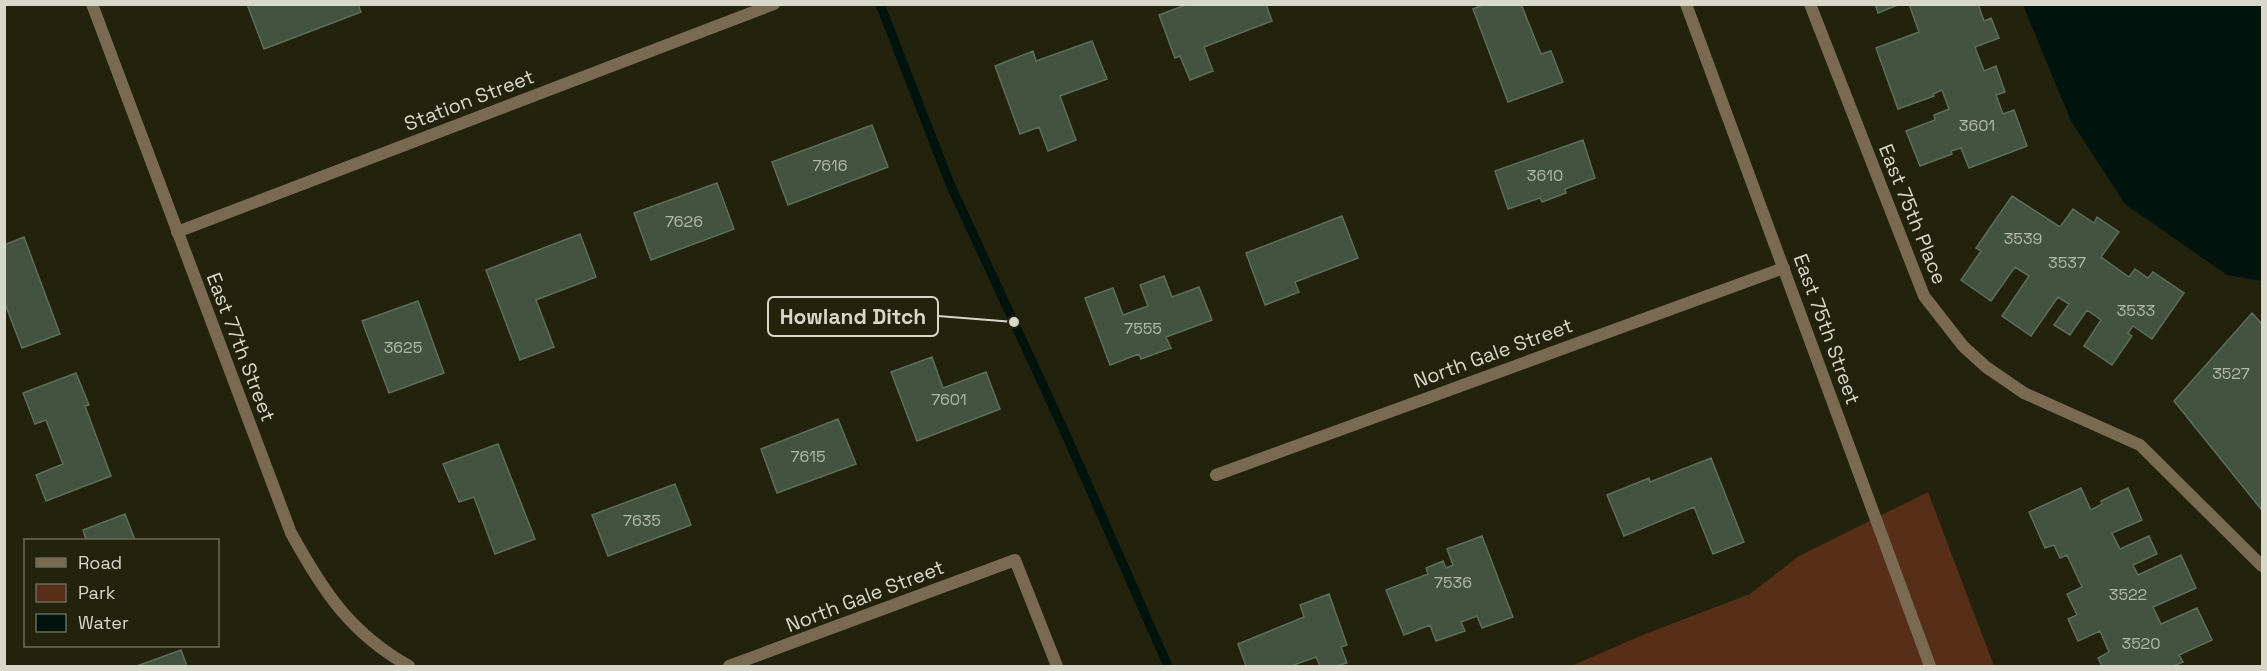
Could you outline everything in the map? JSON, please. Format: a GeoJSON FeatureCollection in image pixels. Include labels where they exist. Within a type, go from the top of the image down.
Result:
{"type":"FeatureCollection","features":[{"type":"Feature","properties":{"kind":"street","name":"East 77th Street"},"geometry":{"type":"LineString","coordinates":[[92,4],[291,533],[316,578],[337,607],[363,634],[392,657],[409,666]]}},
{"type":"Feature","properties":{"kind":"street","name":"Station Street"},"geometry":{"type":"LineString","coordinates":[[177,232],[774,4]]}},
{"type":"Feature","properties":{"kind":"street","name":"East 75th Street"},"geometry":{"type":"LineString","coordinates":[[1686,4],[1930,666]]}},
{"type":"Feature","properties":{"kind":"street","name":"East 75th Place"},"geometry":{"type":"LineString","coordinates":[[1810,4],[1924,296],[1963,346],[1986,367],[2024,393],[2140,445],[2262,566]]}},
{"type":"Feature","properties":{"kind":"street","name":"North Gale Street"},"geometry":{"type":"LineString","coordinates":[[1216,475],[1784,268]]}},
{"type":"Feature","properties":{"kind":"street","name":"North Gale Street"},"geometry":{"type":"LineString","coordinates":[[729,666],[1015,560],[1057,666]]}},
{"type":"Feature","properties":{"kind":"green space"},"geometry":{"type":"Polygon","coordinates":[[[1928,492],[1994,666],[1571,666],[1645,634],[1750,594],[1799,556],[1928,492]]]}},
{"type":"Feature","properties":{"kind":"water"},"geometry":{"type":"Polygon","coordinates":[[[2023,5],[2262,5],[2262,281],[2227,275],[2125,204],[2071,121],[2023,5]]]}},
{"type":"Feature","properties":{"kind":"building"},"geometry":{"type":"Polygon","coordinates":[[[247,4],[358,4],[361,12],[264,49],[247,4]]]}},
{"type":"Feature","properties":{"kind":"building"},"geometry":{"type":"Polygon","coordinates":[[[1188,4],[1266,4],[1272,21],[1204,47],[1213,71],[1190,80],[1180,56],[1175,58],[1159,15],[1188,4]]]}},
{"type":"Feature","properties":{"kind":"building"},"geometry":{"type":"Polygon","coordinates":[[[1485,4],[1521,4],[1541,54],[1551,51],[1563,82],[1508,102],[1473,9],[1485,4]]]}},
{"type":"Feature","properties":{"kind":"building"},"geometry":{"type":"Polygon","coordinates":[[[1875,4],[1900,4],[1878,13],[1875,4]]]}},
{"type":"Feature","properties":{"kind":"building"},"geometry":{"type":"Polygon","coordinates":[[[1909,4],[1978,4],[1984,21],[1991,18],[1999,38],[1975,47],[1984,71],[1996,66],[2005,92],[1996,95],[2003,114],[2014,110],[2027,146],[1969,168],[1961,148],[1951,151],[1952,154],[1920,166],[1906,131],[1935,120],[1934,115],[1949,109],[1942,90],[1933,94],[1934,96],[1898,109],[1876,48],[1919,32],[1909,4]]]}},
{"type":"Feature","properties":{"kind":"building"},"geometry":{"type":"Polygon","coordinates":[[[1092,41],[1107,79],[1060,96],[1076,140],[1048,151],[1039,127],[1020,134],[995,66],[1033,51],[1036,61],[1092,41]]]}},
{"type":"Feature","properties":{"kind":"building"},"geometry":{"type":"Polygon","coordinates":[[[872,125],[888,167],[788,205],[772,162],[872,125]]]}},
{"type":"Feature","properties":{"kind":"building"},"geometry":{"type":"Polygon","coordinates":[[[1583,140],[1595,178],[1565,189],[1566,193],[1542,202],[1540,198],[1508,209],[1495,171],[1583,140]]]}},
{"type":"Feature","properties":{"kind":"building"},"geometry":{"type":"Polygon","coordinates":[[[717,183],[734,229],[651,260],[634,213],[717,183]]]}},
{"type":"Feature","properties":{"kind":"building"},"geometry":{"type":"Polygon","coordinates":[[[2012,196],[2060,227],[2073,209],[2094,223],[2097,217],[2119,232],[2101,257],[2129,277],[2135,269],[2148,278],[2153,272],[2184,293],[2152,339],[2133,326],[2128,333],[2132,336],[2112,365],[2084,346],[2101,320],[2087,310],[2070,335],[2054,325],[2069,304],[2058,297],[2031,336],[2002,316],[2029,276],[2015,267],[1991,301],[1961,280],[1981,251],[1976,248],[2012,196]]]}},
{"type":"Feature","properties":{"kind":"building"},"geometry":{"type":"Polygon","coordinates":[[[1342,216],[1358,258],[1295,282],[1299,292],[1265,305],[1246,253],[1342,216]]]}},
{"type":"Feature","properties":{"kind":"building"},"geometry":{"type":"Polygon","coordinates":[[[580,234],[596,277],[536,300],[554,347],[520,360],[486,270],[580,234]]]}},
{"type":"Feature","properties":{"kind":"building"},"geometry":{"type":"Polygon","coordinates":[[[24,237],[60,334],[22,348],[4,301],[4,245],[24,237]]]}},
{"type":"Feature","properties":{"kind":"building"},"geometry":{"type":"Polygon","coordinates":[[[1164,276],[1172,297],[1199,287],[1212,320],[1166,337],[1171,348],[1141,359],[1139,354],[1110,365],[1085,298],[1113,288],[1123,315],[1148,306],[1140,285],[1164,276]]]}},
{"type":"Feature","properties":{"kind":"building"},"geometry":{"type":"Polygon","coordinates":[[[418,301],[444,373],[389,393],[362,321],[418,301]]]}},
{"type":"Feature","properties":{"kind":"building"},"geometry":{"type":"Polygon","coordinates":[[[2252,313],[2262,324],[2261,509],[2174,401],[2252,313]]]}},
{"type":"Feature","properties":{"kind":"building"},"geometry":{"type":"Polygon","coordinates":[[[932,357],[943,388],[986,372],[1000,409],[917,441],[891,372],[932,357]]]}},
{"type":"Feature","properties":{"kind":"building"},"geometry":{"type":"Polygon","coordinates":[[[76,373],[89,405],[85,406],[111,476],[46,501],[36,475],[63,464],[46,420],[35,424],[23,393],[76,373]]]}},
{"type":"Feature","properties":{"kind":"building"},"geometry":{"type":"Polygon","coordinates":[[[838,419],[856,464],[777,493],[761,449],[838,419]]]}},
{"type":"Feature","properties":{"kind":"building"},"geometry":{"type":"Polygon","coordinates":[[[498,444],[535,539],[495,554],[474,497],[459,502],[443,464],[498,444]]]}},
{"type":"Feature","properties":{"kind":"building"},"geometry":{"type":"Polygon","coordinates":[[[1711,458],[1744,542],[1713,554],[1694,507],[1624,536],[1607,495],[1649,478],[1650,482],[1711,458]]]}},
{"type":"Feature","properties":{"kind":"building"},"geometry":{"type":"Polygon","coordinates":[[[675,484],[691,525],[608,556],[592,515],[675,484]]]}},
{"type":"Feature","properties":{"kind":"building"},"geometry":{"type":"Polygon","coordinates":[[[2081,488],[2091,510],[2102,504],[2101,501],[2128,488],[2142,520],[2112,533],[2120,549],[2149,536],[2157,554],[2133,565],[2138,575],[2181,555],[2196,588],[2153,607],[2161,624],[2197,608],[2212,640],[2179,655],[2183,662],[2174,666],[2102,666],[2098,658],[2109,652],[2100,631],[2078,641],[2068,619],[2077,615],[2067,594],[2082,587],[2067,555],[2060,558],[2054,545],[2045,548],[2029,512],[2081,488]]]}},
{"type":"Feature","properties":{"kind":"building"},"geometry":{"type":"Polygon","coordinates":[[[125,514],[135,539],[86,539],[83,530],[125,514]]]}},
{"type":"Feature","properties":{"kind":"building"},"geometry":{"type":"Polygon","coordinates":[[[1482,536],[1513,617],[1482,628],[1477,616],[1461,622],[1465,631],[1436,641],[1430,625],[1404,635],[1386,590],[1428,574],[1426,568],[1443,561],[1446,568],[1453,565],[1447,549],[1482,536]]]}},
{"type":"Feature","properties":{"kind":"building"},"geometry":{"type":"Polygon","coordinates":[[[1329,594],[1347,645],[1341,647],[1347,663],[1320,666],[1316,657],[1291,666],[1246,666],[1238,644],[1304,617],[1300,605],[1329,594]]]}},
{"type":"Feature","properties":{"kind":"building"},"geometry":{"type":"Polygon","coordinates":[[[181,650],[187,666],[137,666],[181,650]]]}},
{"type":"Feature","properties":{"kind":"waterway"},"geometry":{"type":"LineString","coordinates":[[880,4],[950,184],[1067,437],[1168,666]]}},
{"type":"Feature","properties":{"kind":"place","name":"Howland Ditch"},"geometry":{"type":"Point","coordinates":[1014,322]}}]}
